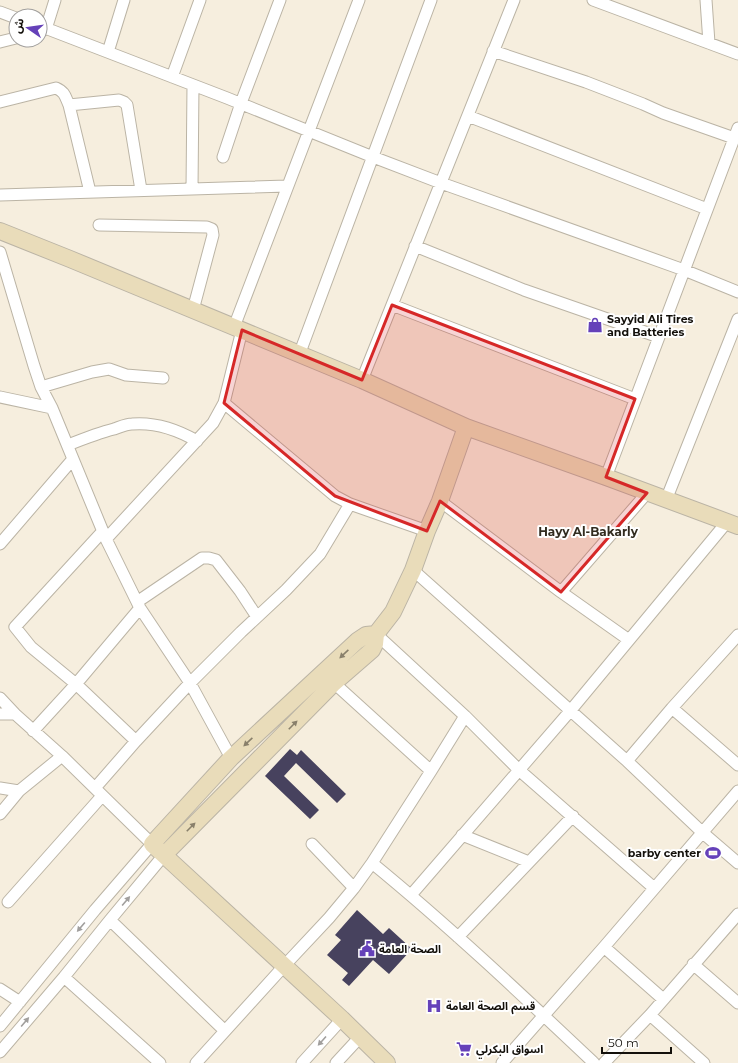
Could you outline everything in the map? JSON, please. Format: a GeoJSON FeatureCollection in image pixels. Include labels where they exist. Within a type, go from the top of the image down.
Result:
{"type":"FeatureCollection","features":[{"type":"Feature","properties":{"kind":"street"},"geometry":{"type":"LineString","coordinates":[[48,16],[55,0]]}},
{"type":"Feature","properties":{"kind":"street"},"geometry":{"type":"LineString","coordinates":[[108,52],[124,0]]}},
{"type":"Feature","properties":{"kind":"street"},"geometry":{"type":"LineString","coordinates":[[172,77],[200,0]]}},
{"type":"Feature","properties":{"kind":"street"},"geometry":{"type":"LineString","coordinates":[[223,157],[241,103],[280,0]]}},
{"type":"Feature","properties":{"kind":"street"},"geometry":{"type":"LineString","coordinates":[[136,741],[76,684],[31,647],[16,627],[197,441],[213,423],[224,403],[238,328],[287,186],[359,0]]}},
{"type":"Feature","properties":{"kind":"street"},"geometry":{"type":"LineString","coordinates":[[299,355],[431,0]]}},
{"type":"Feature","properties":{"kind":"street"},"geometry":{"type":"LineString","coordinates":[[362,380],[514,0]]}},
{"type":"Feature","properties":{"kind":"street"},"geometry":{"type":"LineString","coordinates":[[593,0],[738,54]]}},
{"type":"Feature","properties":{"kind":"street"},"geometry":{"type":"LineString","coordinates":[[706,0],[709,43]]}},
{"type":"Feature","properties":{"kind":"street"},"geometry":{"type":"LineString","coordinates":[[48,31],[108,52],[241,103],[441,183],[684,270],[738,292]]}},
{"type":"Feature","properties":{"kind":"street"},"geometry":{"type":"LineString","coordinates":[[493,51],[586,82],[662,113],[736,133],[606,477]]}},
{"type":"Feature","properties":{"kind":"street"},"geometry":{"type":"LineString","coordinates":[[192,189],[194,85]]}},
{"type":"Feature","properties":{"kind":"street"},"geometry":{"type":"LineString","coordinates":[[0,102],[56,88],[62,90],[69,105],[90,192]]}},
{"type":"Feature","properties":{"kind":"street"},"geometry":{"type":"LineString","coordinates":[[69,105],[119,100],[127,105],[141,190]]}},
{"type":"Feature","properties":{"kind":"street"},"geometry":{"type":"LineString","coordinates":[[468,116],[707,209]]}},
{"type":"Feature","properties":{"kind":"street"},"geometry":{"type":"LineString","coordinates":[[0,195],[287,186]]}},
{"type":"Feature","properties":{"kind":"street"},"geometry":{"type":"LineString","coordinates":[[99,225],[207,227],[212,229],[213,235],[193,310]]}},
{"type":"Feature","properties":{"kind":"street"},"geometry":{"type":"LineString","coordinates":[[0,231],[362,380],[466,427],[732,524],[629,640],[571,710],[411,895]]}},
{"type":"Feature","properties":{"kind":"street"},"geometry":{"type":"LineString","coordinates":[[416,246],[524,290],[659,337]]}},
{"type":"Feature","properties":{"kind":"street"},"geometry":{"type":"LineString","coordinates":[[0,252],[41,387],[52,408],[104,535],[139,605],[190,683],[231,758]]}},
{"type":"Feature","properties":{"kind":"street"},"geometry":{"type":"LineString","coordinates":[[392,305],[635,400]]}},
{"type":"Feature","properties":{"kind":"street"},"geometry":{"type":"LineString","coordinates":[[666,500],[738,319]]}},
{"type":"Feature","properties":{"kind":"street"},"geometry":{"type":"LineString","coordinates":[[41,387],[92,372],[109,369],[126,375],[163,378]]}},
{"type":"Feature","properties":{"kind":"street"},"geometry":{"type":"LineString","coordinates":[[0,408],[4,398],[52,408]]}},
{"type":"Feature","properties":{"kind":"street"},"geometry":{"type":"LineString","coordinates":[[224,403],[335,496],[350,504],[427,531]]}},
{"type":"Feature","properties":{"kind":"street"},"geometry":{"type":"LineString","coordinates":[[68,446],[92,435],[131,424],[146,424],[166,427],[186,434],[197,441]]}},
{"type":"Feature","properties":{"kind":"street"},"geometry":{"type":"LineString","coordinates":[[0,1026],[90,916],[334,683],[372,650],[375,644],[376,634],[393,612],[413,570],[440,501],[466,427]]}},
{"type":"Feature","properties":{"kind":"street"},"geometry":{"type":"LineString","coordinates":[[0,544],[73,460]]}},
{"type":"Feature","properties":{"kind":"street"},"geometry":{"type":"LineString","coordinates":[[561,592],[647,493]]}},
{"type":"Feature","properties":{"kind":"street"},"geometry":{"type":"LineString","coordinates":[[440,501],[561,592],[629,640]]}},
{"type":"Feature","properties":{"kind":"street"},"geometry":{"type":"LineString","coordinates":[[8,902],[98,792],[136,741],[190,683],[286,590],[320,554],[350,504]]}},
{"type":"Feature","properties":{"kind":"street"},"geometry":{"type":"LineString","coordinates":[[33,731],[76,684],[139,605],[202,558],[216,560],[257,617]]}},
{"type":"Feature","properties":{"kind":"street"},"geometry":{"type":"LineString","coordinates":[[413,570],[571,710],[703,833],[738,863]]}},
{"type":"Feature","properties":{"kind":"street"},"geometry":{"type":"LineString","coordinates":[[0,1052],[110,920],[158,850],[231,758],[357,641],[366,635],[376,634],[465,716],[519,770],[654,888]]}},
{"type":"Feature","properties":{"kind":"street"},"geometry":{"type":"LineString","coordinates":[[627,761],[672,708],[738,635]]}},
{"type":"Feature","properties":{"kind":"street"},"geometry":{"type":"LineString","coordinates":[[334,683],[431,771]]}},
{"type":"Feature","properties":{"kind":"street"},"geometry":{"type":"LineString","coordinates":[[0,698],[158,850],[387,1063]]}},
{"type":"Feature","properties":{"kind":"street"},"geometry":{"type":"LineString","coordinates":[[672,708],[738,765]]}},
{"type":"Feature","properties":{"kind":"street"},"geometry":{"type":"LineString","coordinates":[[0,714],[15,714]]}},
{"type":"Feature","properties":{"kind":"street"},"geometry":{"type":"LineString","coordinates":[[196,1063],[329,918],[354,888],[372,863],[465,716]]}},
{"type":"Feature","properties":{"kind":"street"},"geometry":{"type":"LineString","coordinates":[[0,814],[19,790],[62,756]]}},
{"type":"Feature","properties":{"kind":"street"},"geometry":{"type":"LineString","coordinates":[[0,788],[19,790]]}},
{"type":"Feature","properties":{"kind":"street"},"geometry":{"type":"LineString","coordinates":[[502,1063],[738,791]]}},
{"type":"Feature","properties":{"kind":"street"},"geometry":{"type":"LineString","coordinates":[[458,937],[573,816]]}},
{"type":"Feature","properties":{"kind":"street"},"geometry":{"type":"LineString","coordinates":[[462,835],[529,862]]}},
{"type":"Feature","properties":{"kind":"street"},"geometry":{"type":"LineString","coordinates":[[312,844],[354,888]]}},
{"type":"Feature","properties":{"kind":"street"},"geometry":{"type":"LineString","coordinates":[[372,863],[458,937],[544,1015],[594,1063]]}},
{"type":"Feature","properties":{"kind":"street"},"geometry":{"type":"LineString","coordinates":[[604,1063],[650,1015],[738,914]]}},
{"type":"Feature","properties":{"kind":"street"},"geometry":{"type":"LineString","coordinates":[[110,920],[225,1031]]}},
{"type":"Feature","properties":{"kind":"street"},"geometry":{"type":"LineString","coordinates":[[604,947],[663,999]]}},
{"type":"Feature","properties":{"kind":"street"},"geometry":{"type":"LineString","coordinates":[[693,964],[738,1003]]}},
{"type":"Feature","properties":{"kind":"street"},"geometry":{"type":"LineString","coordinates":[[64,977],[160,1063]]}},
{"type":"Feature","properties":{"kind":"street"},"geometry":{"type":"LineString","coordinates":[[0,988],[20,1002]]}},
{"type":"Feature","properties":{"kind":"street"},"geometry":{"type":"LineString","coordinates":[[650,1015],[704,1063]]}},
{"type":"Feature","properties":{"kind":"street"},"geometry":{"type":"LineString","coordinates":[[302,1063],[342,1020]]}},
{"type":"Feature","properties":{"kind":"street"},"geometry":{"type":"LineString","coordinates":[[336,1063],[360,1037]]}},
{"type":"Feature","properties":{"kind":"highlighted area"},"geometry":{"type":"Polygon","coordinates":[[[392,305],[635,399],[606,477],[647,493],[561,592],[440,501],[427,531],[335,496],[224,403],[242,330],[362,380],[392,305]]]}},
{"type":"Feature","properties":{"kind":"building"},"geometry":{"type":"Polygon","coordinates":[[[290,749],[297,755],[301,750],[346,794],[337,803],[296,763],[284,776],[319,810],[310,819],[265,776],[290,749]]]}},
{"type":"Feature","properties":{"kind":"building"},"geometry":{"type":"Polygon","coordinates":[[[357,910],[383,934],[389,928],[412,949],[389,974],[373,960],[349,986],[342,980],[348,973],[327,955],[341,940],[335,935],[357,910]]]}},
{"type":"Feature","properties":{"kind":"place","name":"Sayyid Ali Tires and Batteries"},"geometry":{"type":"Point","coordinates":[595,325]}},
{"type":"Feature","properties":{"kind":"place","name":"barby center"},"geometry":{"type":"Point","coordinates":[713,853]}},
{"type":"Feature","properties":{"kind":"place","name":"الصحة العامة"},"geometry":{"type":"Point","coordinates":[367,949]}},
{"type":"Feature","properties":{"kind":"place","name":"قسم الصحة العامة"},"geometry":{"type":"Point","coordinates":[434,1006]}},
{"type":"Feature","properties":{"kind":"place","name":"اسواق البكرلي"},"geometry":{"type":"Point","coordinates":[464,1049]}},
{"type":"Feature","properties":{"kind":"district","name":"Hayy Al-Bakarly"},"geometry":{"type":"Point","coordinates":[588,532]}}]}
